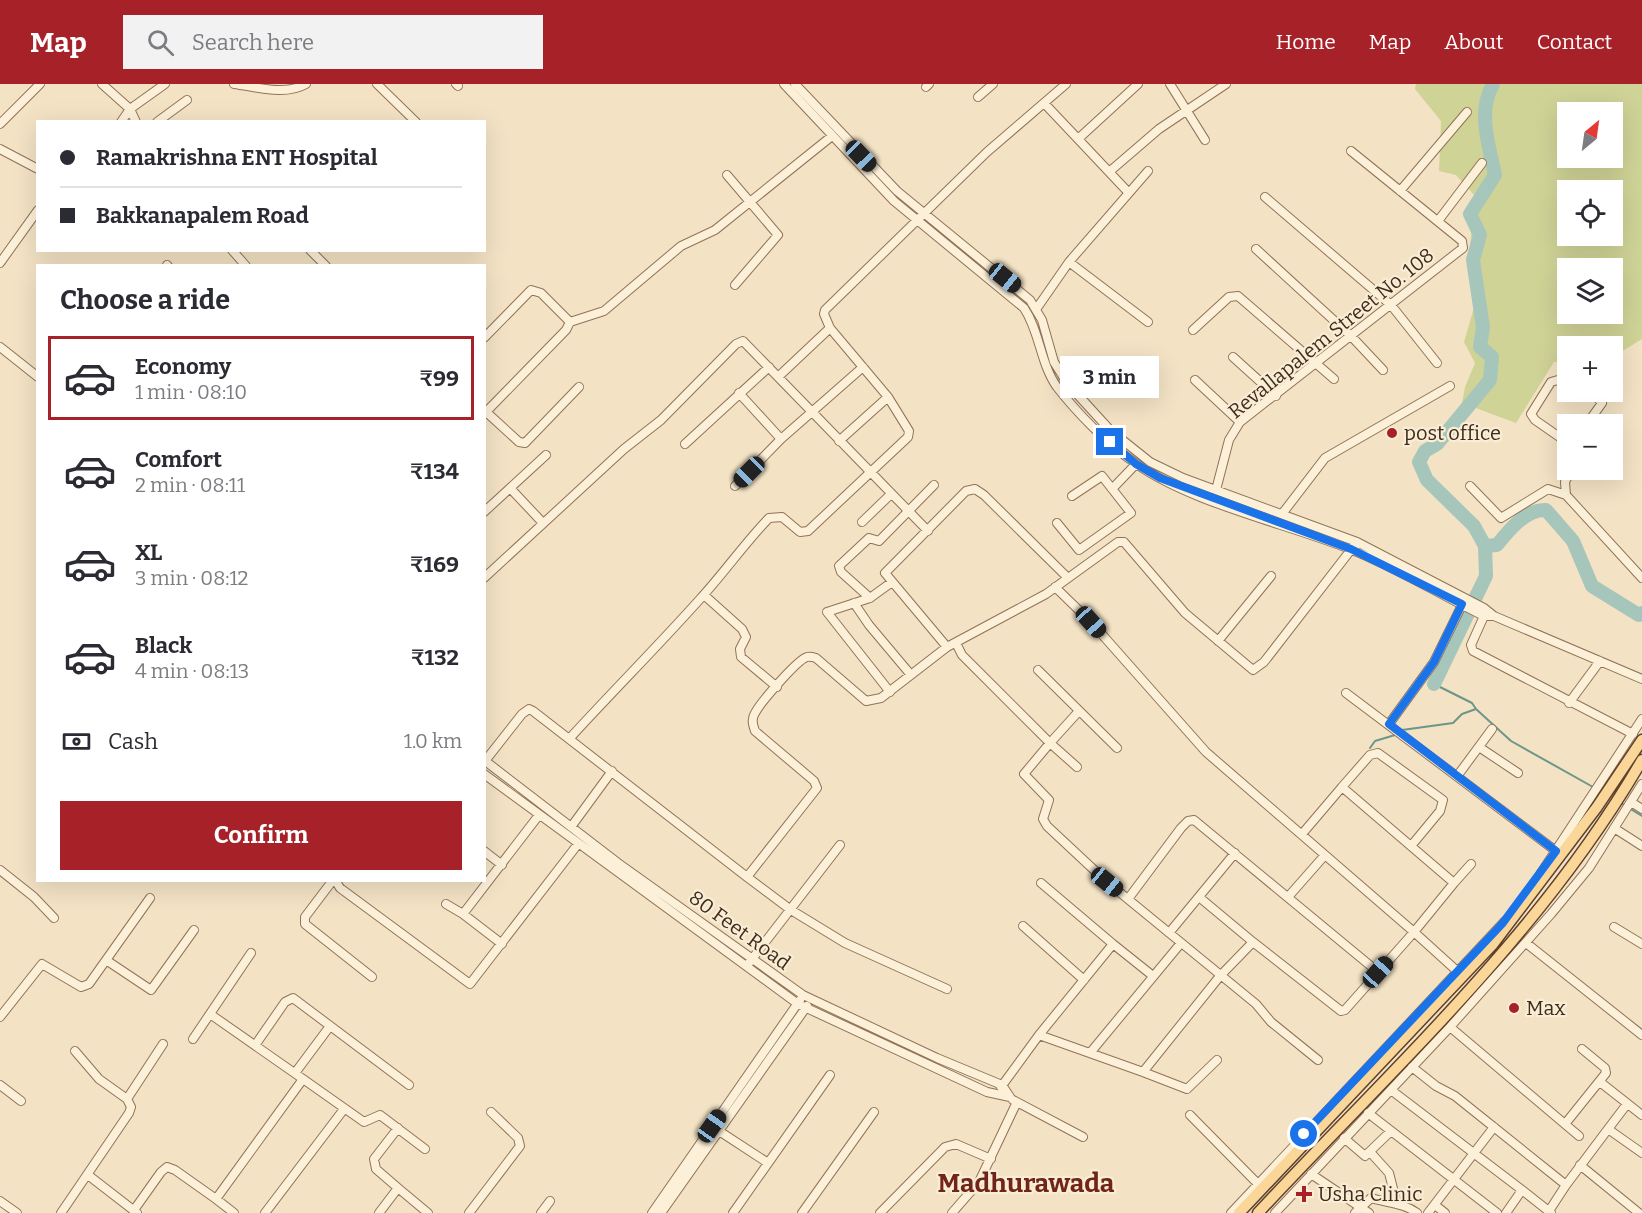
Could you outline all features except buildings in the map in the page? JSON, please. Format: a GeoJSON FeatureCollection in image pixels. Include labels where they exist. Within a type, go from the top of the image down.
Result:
{"type":"FeatureCollection","features":[{"type":"Feature","properties":{"kind":"main road"},"geometry":{"type":"LineString","coordinates":[[1239,1213],[1493,944],[1605,794],[1638,737]]}},
{"type":"Feature","properties":{"kind":"main road"},"geometry":{"type":"LineString","coordinates":[[1258,1213],[1506,950],[1624,804],[1642,760]]}},
{"type":"Feature","properties":{"kind":"street"},"geometry":{"type":"LineString","coordinates":[[1,120],[40,84]]}},
{"type":"Feature","properties":{"kind":"street"},"geometry":{"type":"LineString","coordinates":[[102,84],[130,110],[135,120]]}},
{"type":"Feature","properties":{"kind":"street"},"geometry":{"type":"LineString","coordinates":[[122,120],[130,110],[165,84]]}},
{"type":"Feature","properties":{"kind":"street"},"geometry":{"type":"LineString","coordinates":[[234,84],[291,90],[306,84]]}},
{"type":"Feature","properties":{"kind":"street"},"geometry":{"type":"LineString","coordinates":[[377,84],[414,120]]}},
{"type":"Feature","properties":{"kind":"street"},"geometry":{"type":"LineString","coordinates":[[978,97],[993,84]]}},
{"type":"Feature","properties":{"kind":"street"},"geometry":{"type":"LineString","coordinates":[[570,738],[704,595],[740,548],[769,519],[782,517],[800,532],[808,531],[908,437],[909,431],[888,397],[830,328],[824,314],[827,306],[987,152],[1066,84]]}},
{"type":"Feature","properties":{"kind":"street"},"geometry":{"type":"LineString","coordinates":[[1078,139],[1138,84]]}},
{"type":"Feature","properties":{"kind":"street"},"geometry":{"type":"LineString","coordinates":[[1170,84],[1205,140]]}},
{"type":"Feature","properties":{"kind":"street"},"geometry":{"type":"LineString","coordinates":[[1109,172],[1159,129],[1226,84]]}},
{"type":"Feature","properties":{"kind":"street"},"geometry":{"type":"LineString","coordinates":[[790,85],[832,136],[894,201],[921,216],[1021,291],[1037,308],[1059,371],[1091,411],[1127,445],[1150,462],[1354,545],[1483,613],[1642,678]]}},
{"type":"Feature","properties":{"kind":"street"},"geometry":{"type":"LineString","coordinates":[[790,85],[921,216],[1024,308],[1035,326],[1044,361],[1058,387],[1100,433],[1136,464],[1192,492],[1354,545]]}},
{"type":"Feature","properties":{"kind":"street"},"geometry":{"type":"LineString","coordinates":[[160,120],[188,100]]}},
{"type":"Feature","properties":{"kind":"street"},"geometry":{"type":"LineString","coordinates":[[1044,103],[1128,192]]}},
{"type":"Feature","properties":{"kind":"street"},"geometry":{"type":"LineString","coordinates":[[1400,191],[1467,111]]}},
{"type":"Feature","properties":{"kind":"street"},"geometry":{"type":"LineString","coordinates":[[486,411],[566,330],[570,322],[604,311],[681,246],[707,235],[751,203],[832,136]]}},
{"type":"Feature","properties":{"kind":"street"},"geometry":{"type":"LineString","coordinates":[[0,149],[36,169]]}},
{"type":"Feature","properties":{"kind":"street"},"geometry":{"type":"LineString","coordinates":[[1350,151],[1437,221],[1482,164]]}},
{"type":"Feature","properties":{"kind":"street"},"geometry":{"type":"LineString","coordinates":[[1037,308],[1069,262],[1148,171]]}},
{"type":"Feature","properties":{"kind":"street"},"geometry":{"type":"LineString","coordinates":[[727,175],[778,235],[735,285]]}},
{"type":"Feature","properties":{"kind":"street"},"geometry":{"type":"LineString","coordinates":[[1265,197],[1391,305],[1437,363]]}},
{"type":"Feature","properties":{"kind":"street"},"geometry":{"type":"LineString","coordinates":[[0,263],[36,213]]}},
{"type":"Feature","properties":{"kind":"street","name":"Revallapalem Street No. 108"},"geometry":{"type":"LineString","coordinates":[[1216,490],[1229,440],[1240,422],[1319,363],[1460,250],[1464,244],[1462,241],[1437,221]]}},
{"type":"Feature","properties":{"kind":"street"},"geometry":{"type":"LineString","coordinates":[[1256,249],[1352,337],[1383,370]]}},
{"type":"Feature","properties":{"kind":"street"},"geometry":{"type":"LineString","coordinates":[[234,252],[244,264]]}},
{"type":"Feature","properties":{"kind":"street"},"geometry":{"type":"LineString","coordinates":[[312,252],[324,264]]}},
{"type":"Feature","properties":{"kind":"street"},"geometry":{"type":"LineString","coordinates":[[1069,262],[1148,322]]}},
{"type":"Feature","properties":{"kind":"street"},"geometry":{"type":"LineString","coordinates":[[486,336],[531,290],[541,293],[570,322]]}},
{"type":"Feature","properties":{"kind":"street"},"geometry":{"type":"LineString","coordinates":[[1193,330],[1229,297],[1238,296],[1319,363],[1334,379]]}},
{"type":"Feature","properties":{"kind":"street"},"geometry":{"type":"LineString","coordinates":[[778,377],[830,328]]}},
{"type":"Feature","properties":{"kind":"street"},"geometry":{"type":"LineString","coordinates":[[486,576],[542,522],[624,449],[661,420],[736,344],[743,341],[747,342],[839,441],[928,531]]}},
{"type":"Feature","properties":{"kind":"street"},"geometry":{"type":"LineString","coordinates":[[0,347],[36,375]]}},
{"type":"Feature","properties":{"kind":"street"},"geometry":{"type":"LineString","coordinates":[[1233,357],[1278,394]]}},
{"type":"Feature","properties":{"kind":"street"},"geometry":{"type":"LineString","coordinates":[[685,444],[769,367]]}},
{"type":"Feature","properties":{"kind":"street"},"geometry":{"type":"LineString","coordinates":[[735,486],[811,411],[863,367]]}},
{"type":"Feature","properties":{"kind":"street"},"geometry":{"type":"LineString","coordinates":[[1196,380],[1240,422]]}},
{"type":"Feature","properties":{"kind":"street"},"geometry":{"type":"LineString","coordinates":[[1557,380],[1551,382],[1531,414],[1535,420],[1557,435]]}},
{"type":"Feature","properties":{"kind":"street"},"geometry":{"type":"LineString","coordinates":[[1282,514],[1307,484],[1318,465],[1338,450],[1450,386]]}},
{"type":"Feature","properties":{"kind":"street"},"geometry":{"type":"LineString","coordinates":[[486,413],[519,442],[525,443],[579,387]]}},
{"type":"Feature","properties":{"kind":"street"},"geometry":{"type":"LineString","coordinates":[[739,393],[781,440]]}},
{"type":"Feature","properties":{"kind":"street"},"geometry":{"type":"LineString","coordinates":[[839,441],[888,397]]}},
{"type":"Feature","properties":{"kind":"street"},"geometry":{"type":"LineString","coordinates":[[486,510],[546,455]]}},
{"type":"Feature","properties":{"kind":"street"},"geometry":{"type":"LineString","coordinates":[[1112,489],[1136,464]]}},
{"type":"Feature","properties":{"kind":"street"},"geometry":{"type":"LineString","coordinates":[[1057,523],[1078,550],[1131,513],[1102,476],[1072,496]]}},
{"type":"Feature","properties":{"kind":"street"},"geometry":{"type":"LineString","coordinates":[[1565,480],[1566,495]]}},
{"type":"Feature","properties":{"kind":"street"},"geometry":{"type":"LineString","coordinates":[[870,598],[841,572],[840,566],[869,538],[879,541],[934,485]]}},
{"type":"Feature","properties":{"kind":"street"},"geometry":{"type":"LineString","coordinates":[[1470,486],[1501,518],[1548,489],[1566,495],[1642,578]]}},
{"type":"Feature","properties":{"kind":"street"},"geometry":{"type":"LineString","coordinates":[[510,488],[542,522]]}},
{"type":"Feature","properties":{"kind":"street"},"geometry":{"type":"LineString","coordinates":[[947,647],[913,603],[885,573],[966,491],[975,489],[1068,578]]}},
{"type":"Feature","properties":{"kind":"street"},"geometry":{"type":"LineString","coordinates":[[862,522],[891,494]]}},
{"type":"Feature","properties":{"kind":"street"},"geometry":{"type":"LineString","coordinates":[[747,877],[817,788],[814,781],[755,731],[753,726],[755,713],[803,659],[811,656],[816,658],[866,701],[881,698],[947,647],[1055,587],[1118,542],[1124,542],[1185,613],[1249,668],[1258,668],[1354,545]]}},
{"type":"Feature","properties":{"kind":"street"},"geometry":{"type":"LineString","coordinates":[[1218,640],[1271,576]]}},
{"type":"Feature","properties":{"kind":"street"},"geometry":{"type":"LineString","coordinates":[[890,692],[828,614],[832,609],[870,598],[892,582]]}},
{"type":"Feature","properties":{"kind":"street"},"geometry":{"type":"LineString","coordinates":[[1055,587],[1091,622],[1206,752],[1457,971]]}},
{"type":"Feature","properties":{"kind":"street"},"geometry":{"type":"LineString","coordinates":[[704,595],[742,629],[746,637],[740,649],[741,657],[777,687]]}},
{"type":"Feature","properties":{"kind":"street"},"geometry":{"type":"LineString","coordinates":[[854,603],[868,625],[911,675]]}},
{"type":"Feature","properties":{"kind":"street"},"geometry":{"type":"LineString","coordinates":[[1389,724],[1434,662],[1465,604]]}},
{"type":"Feature","properties":{"kind":"street"},"geometry":{"type":"LineString","coordinates":[[1483,613],[1471,645],[1473,651],[1638,737]]}},
{"type":"Feature","properties":{"kind":"street"},"geometry":{"type":"LineString","coordinates":[[956,643],[962,655],[1077,767]]}},
{"type":"Feature","properties":{"kind":"street"},"geometry":{"type":"LineString","coordinates":[[1569,703],[1600,660]]}},
{"type":"Feature","properties":{"kind":"street"},"geometry":{"type":"LineString","coordinates":[[1038,670],[1117,748]]}},
{"type":"Feature","properties":{"kind":"street"},"geometry":{"type":"LineString","coordinates":[[1346,693],[1458,775],[1556,851]]}},
{"type":"Feature","properties":{"kind":"street"},"geometry":{"type":"LineString","coordinates":[[486,759],[522,714],[529,710],[570,738],[791,910],[845,943],[947,989]]}},
{"type":"Feature","properties":{"kind":"street"},"geometry":{"type":"LineString","coordinates":[[1079,711],[1024,774],[1049,800],[1043,819],[1047,826],[1128,899],[1318,1060]]}},
{"type":"Feature","properties":{"kind":"street"},"geometry":{"type":"LineString","coordinates":[[1231,1213],[1502,924],[1638,737],[1642,719]]}},
{"type":"Feature","properties":{"kind":"street"},"geometry":{"type":"LineString","coordinates":[[1458,775],[1492,729]]}},
{"type":"Feature","properties":{"kind":"street"},"geometry":{"type":"LineString","coordinates":[[1479,747],[1518,773]]}},
{"type":"Feature","properties":{"kind":"street"},"geometry":{"type":"LineString","coordinates":[[1302,834],[1370,755],[1378,753],[1443,800],[1440,811],[1411,846]]}},
{"type":"Feature","properties":{"kind":"street","name":"80 Feet Road"},"geometry":{"type":"LineString","coordinates":[[486,761],[571,827],[751,960],[803,995],[1002,1085]]}},
{"type":"Feature","properties":{"kind":"street"},"geometry":{"type":"LineString","coordinates":[[571,827],[612,771]]}},
{"type":"Feature","properties":{"kind":"street"},"geometry":{"type":"LineString","coordinates":[[486,775],[801,1007],[968,1083],[1013,1100],[1083,1137]]}},
{"type":"Feature","properties":{"kind":"street"},"geometry":{"type":"LineString","coordinates":[[1275,1213],[1526,943],[1589,868],[1614,828],[1624,804],[1642,784]]}},
{"type":"Feature","properties":{"kind":"street"},"geometry":{"type":"LineString","coordinates":[[1342,787],[1454,883]]}},
{"type":"Feature","properties":{"kind":"street"},"geometry":{"type":"LineString","coordinates":[[1624,804],[1642,809]]}},
{"type":"Feature","properties":{"kind":"street"},"geometry":{"type":"LineString","coordinates":[[464,914],[539,815]]}},
{"type":"Feature","properties":{"kind":"street"},"geometry":{"type":"LineString","coordinates":[[1128,899],[1188,821],[1194,820],[1378,972]]}},
{"type":"Feature","properties":{"kind":"street"},"geometry":{"type":"LineString","coordinates":[[1614,828],[1642,846]]}},
{"type":"Feature","properties":{"kind":"street"},"geometry":{"type":"LineString","coordinates":[[336,882],[340,888],[470,984],[578,844]]}},
{"type":"Feature","properties":{"kind":"street"},"geometry":{"type":"LineString","coordinates":[[746,968],[840,845]]}},
{"type":"Feature","properties":{"kind":"street"},"geometry":{"type":"LineString","coordinates":[[486,853],[502,865]]}},
{"type":"Feature","properties":{"kind":"street"},"geometry":{"type":"LineString","coordinates":[[1169,933],[1235,853]]}},
{"type":"Feature","properties":{"kind":"street"},"geometry":{"type":"LineString","coordinates":[[1288,897],[1325,855]]}},
{"type":"Feature","properties":{"kind":"street"},"geometry":{"type":"LineString","coordinates":[[1199,897],[1341,1011],[1414,932],[1471,864]]}},
{"type":"Feature","properties":{"kind":"street"},"geometry":{"type":"LineString","coordinates":[[0,870],[34,897],[54,918]]}},
{"type":"Feature","properties":{"kind":"street"},"geometry":{"type":"LineString","coordinates":[[332,882],[305,917],[305,924],[372,977]]}},
{"type":"Feature","properties":{"kind":"street"},"geometry":{"type":"LineString","coordinates":[[1041,882],[1153,976]]}},
{"type":"Feature","properties":{"kind":"street"},"geometry":{"type":"LineString","coordinates":[[0,1017],[42,964],[81,987],[89,984],[150,898]]}},
{"type":"Feature","properties":{"kind":"street"},"geometry":{"type":"LineString","coordinates":[[446,904],[464,914],[502,944]]}},
{"type":"Feature","properties":{"kind":"street"},"geometry":{"type":"LineString","coordinates":[[1023,926],[1084,980]]}},
{"type":"Feature","properties":{"kind":"street"},"geometry":{"type":"LineString","coordinates":[[1614,927],[1642,944]]}},
{"type":"Feature","properties":{"kind":"street"},"geometry":{"type":"LineString","coordinates":[[106,960],[151,990],[194,930]]}},
{"type":"Feature","properties":{"kind":"street"},"geometry":{"type":"LineString","coordinates":[[1143,1072],[1220,976],[1253,942]]}},
{"type":"Feature","properties":{"kind":"street"},"geometry":{"type":"LineString","coordinates":[[1090,1053],[1181,943]]}},
{"type":"Feature","properties":{"kind":"street"},"geometry":{"type":"LineString","coordinates":[[1526,943],[1642,1035]]}},
{"type":"Feature","properties":{"kind":"street"},"geometry":{"type":"LineString","coordinates":[[997,1094],[1039,1035],[1113,944]]}},
{"type":"Feature","properties":{"kind":"street"},"geometry":{"type":"LineString","coordinates":[[194,1039],[251,953]]}},
{"type":"Feature","properties":{"kind":"street"},"geometry":{"type":"LineString","coordinates":[[801,1007],[803,995]]}},
{"type":"Feature","properties":{"kind":"street"},"geometry":{"type":"LineString","coordinates":[[256,1044],[290,998],[409,1085]]}},
{"type":"Feature","properties":{"kind":"street"},"geometry":{"type":"LineString","coordinates":[[660,1213],[801,1007],[811,1000]]}},
{"type":"Feature","properties":{"kind":"street"},"geometry":{"type":"LineString","coordinates":[[210,1014],[366,1123],[375,1115],[380,1114],[425,1149]]}},
{"type":"Feature","properties":{"kind":"street"},"geometry":{"type":"LineString","coordinates":[[295,1072],[330,1026]]}},
{"type":"Feature","properties":{"kind":"street"},"geometry":{"type":"LineString","coordinates":[[1450,1027],[1579,1136]]}},
{"type":"Feature","properties":{"kind":"street"},"geometry":{"type":"LineString","coordinates":[[1039,1035],[1187,1089],[1217,1060]]}},
{"type":"Feature","properties":{"kind":"street"},"geometry":{"type":"LineString","coordinates":[[127,1099],[163,1044]]}},
{"type":"Feature","properties":{"kind":"street"},"geometry":{"type":"LineString","coordinates":[[1565,1124],[1600,1082],[1606,1070],[1582,1049]]}},
{"type":"Feature","properties":{"kind":"street"},"geometry":{"type":"LineString","coordinates":[[62,1213],[129,1113],[130,1103],[99,1078],[75,1051]]}},
{"type":"Feature","properties":{"kind":"street"},"geometry":{"type":"LineString","coordinates":[[1412,1067],[1494,1127],[1566,1185]]}},
{"type":"Feature","properties":{"kind":"street"},"geometry":{"type":"LineString","coordinates":[[733,1213],[830,1075]]}},
{"type":"Feature","properties":{"kind":"street"},"geometry":{"type":"LineString","coordinates":[[216,1199],[303,1079]]}},
{"type":"Feature","properties":{"kind":"street"},"geometry":{"type":"LineString","coordinates":[[1600,1082],[1642,1115]]}},
{"type":"Feature","properties":{"kind":"street"},"geometry":{"type":"LineString","coordinates":[[0,1084],[21,1101]]}},
{"type":"Feature","properties":{"kind":"street"},"geometry":{"type":"LineString","coordinates":[[1002,1085],[1013,1100]]}},
{"type":"Feature","properties":{"kind":"street"},"geometry":{"type":"LineString","coordinates":[[1391,1090],[1550,1212],[1580,1165],[1627,1104]]}},
{"type":"Feature","properties":{"kind":"street"},"geometry":{"type":"LineString","coordinates":[[952,1213],[974,1190],[991,1159],[1013,1100]]}},
{"type":"Feature","properties":{"kind":"street"},"geometry":{"type":"LineString","coordinates":[[265,1213],[344,1109]]}},
{"type":"Feature","properties":{"kind":"street"},"geometry":{"type":"LineString","coordinates":[[469,1213],[520,1146],[518,1138],[490,1112]]}},
{"type":"Feature","properties":{"kind":"street"},"geometry":{"type":"LineString","coordinates":[[802,1213],[874,1112]]}},
{"type":"Feature","properties":{"kind":"street"},"geometry":{"type":"LineString","coordinates":[[1368,1113],[1497,1213]]}},
{"type":"Feature","properties":{"kind":"street"},"geometry":{"type":"LineString","coordinates":[[1190,1114],[1258,1184]]}},
{"type":"Feature","properties":{"kind":"street"},"geometry":{"type":"LineString","coordinates":[[1428,1213],[1494,1127]]}},
{"type":"Feature","properties":{"kind":"street"},"geometry":{"type":"LineString","coordinates":[[398,1128],[374,1159],[374,1164],[428,1213]]}},
{"type":"Feature","properties":{"kind":"street"},"geometry":{"type":"LineString","coordinates":[[716,1129],[768,1163]]}},
{"type":"Feature","properties":{"kind":"street"},"geometry":{"type":"LineString","coordinates":[[652,1213],[716,1129]]}},
{"type":"Feature","properties":{"kind":"street"},"geometry":{"type":"LineString","coordinates":[[1608,1129],[1642,1153]]}},
{"type":"Feature","properties":{"kind":"street"},"geometry":{"type":"LineString","coordinates":[[1344,1138],[1363,1155],[1371,1153],[1391,1131]]}},
{"type":"Feature","properties":{"kind":"street"},"geometry":{"type":"LineString","coordinates":[[880,1213],[945,1147],[956,1144],[991,1159]]}},
{"type":"Feature","properties":{"kind":"street"},"geometry":{"type":"LineString","coordinates":[[1371,1153],[1389,1173],[1397,1204]]}},
{"type":"Feature","properties":{"kind":"street"},"geometry":{"type":"LineString","coordinates":[[1580,1165],[1639,1213]]}},
{"type":"Feature","properties":{"kind":"street"},"geometry":{"type":"LineString","coordinates":[[88,1175],[135,1212],[161,1172],[167,1167],[175,1170],[234,1213]]}},
{"type":"Feature","properties":{"kind":"street"},"geometry":{"type":"LineString","coordinates":[[1311,1174],[1369,1213]]}},
{"type":"Feature","properties":{"kind":"street"},"geometry":{"type":"LineString","coordinates":[[379,1213],[398,1188]]}},
{"type":"Feature","properties":{"kind":"street"},"geometry":{"type":"LineString","coordinates":[[1506,1213],[1522,1190]]}},
{"type":"Feature","properties":{"kind":"street"},"geometry":{"type":"LineString","coordinates":[[1355,1213],[1371,1198],[1397,1204],[1418,1213]]}},
{"type":"Feature","properties":{"kind":"street"},"geometry":{"type":"LineString","coordinates":[[0,1201],[17,1213]]}},
{"type":"Feature","properties":{"kind":"street"},"geometry":{"type":"LineString","coordinates":[[541,1213],[550,1201]]}},
{"type":"Feature","properties":{"kind":"street"},"geometry":{"type":"LineString","coordinates":[[1435,1205],[1445,1213]]}},
{"type":"Feature","properties":{"kind":"green space"},"geometry":{"type":"Polygon","coordinates":[[[1416,84],[1642,84],[1642,339],[1623,351],[1623,336],[1557,336],[1557,362],[1554,362],[1516,423],[1462,403],[1465,387],[1475,363],[1464,342],[1475,304],[1471,284],[1470,246],[1475,196],[1456,175],[1439,171],[1441,121],[1415,89],[1416,84]]]}},
{"type":"Feature","properties":{"kind":"waterway"},"geometry":{"type":"LineString","coordinates":[[1434,684],[1486,576],[1485,546],[1474,526],[1427,480],[1419,462],[1425,451],[1437,444],[1490,380],[1492,357],[1480,347],[1483,327],[1473,260],[1480,235],[1470,214],[1495,175],[1485,117],[1488,95],[1493,84]]}},
{"type":"Feature","properties":{"kind":"waterway"},"geometry":{"type":"LineString","coordinates":[[1485,546],[1497,545],[1525,517],[1546,510],[1573,541],[1592,586],[1639,615],[1642,613]]}},
{"type":"Feature","properties":{"kind":"waterway"},"geometry":{"type":"LineString","coordinates":[[1402,730],[1453,723],[1462,714],[1476,709],[1472,703],[1434,684]]}},
{"type":"Feature","properties":{"kind":"waterway"},"geometry":{"type":"LineString","coordinates":[[1476,709],[1511,741],[1593,787]]}},
{"type":"Feature","properties":{"kind":"waterway"},"geometry":{"type":"LineString","coordinates":[[1370,748],[1375,741],[1395,735]]}},
{"type":"Feature","properties":{"kind":"waterway"},"geometry":{"type":"LineString","coordinates":[[1619,802],[1642,816]]}},
{"type":"Feature","properties":{"kind":"place","name":"post office"},"geometry":{"type":"Point","coordinates":[1392,433]}},
{"type":"Feature","properties":{"kind":"place","name":"Max"},"geometry":{"type":"Point","coordinates":[1514,1008]}},
{"type":"Feature","properties":{"kind":"place","name":"Usha Clinic"},"geometry":{"type":"Point","coordinates":[1304,1194]}},
{"type":"Feature","properties":{"kind":"district","name":"Madhurawada"},"geometry":{"type":"Point","coordinates":[1026,1183]}},
{"type":"Feature","properties":{"kind":"route"},"geometry":{"type":"LineString","coordinates":[[1110,442],[1136,464],[1160,478],[1229,506],[1351,549],[1462,604],[1444,638],[1437,658],[1389,724],[1556,851],[1502,924],[1304,1134]]}}]}
